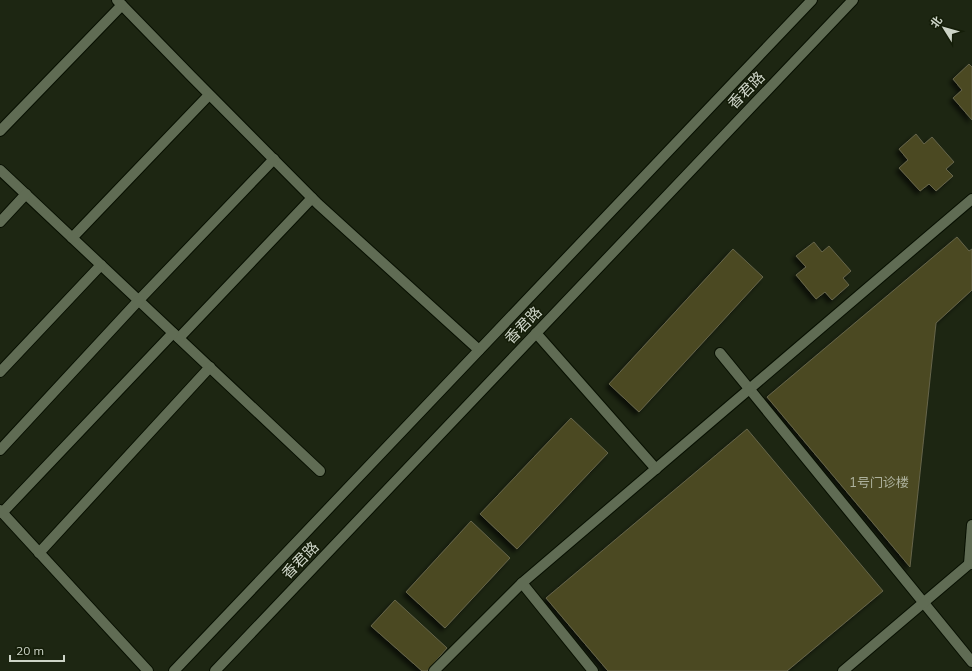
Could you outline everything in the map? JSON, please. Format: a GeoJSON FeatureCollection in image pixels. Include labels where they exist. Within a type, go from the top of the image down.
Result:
{"type":"FeatureCollection","features":[{"type":"Feature","properties":{"kind":"street"},"geometry":{"type":"LineString","coordinates":[[174,671],[812,0]]}},
{"type":"Feature","properties":{"kind":"street","name":"香君路"},"geometry":{"type":"LineString","coordinates":[[215,671],[853,0]]}},
{"type":"Feature","properties":{"kind":"street"},"geometry":{"type":"LineString","coordinates":[[0,131],[119,2],[312,198],[479,350]]}},
{"type":"Feature","properties":{"kind":"street"},"geometry":{"type":"LineString","coordinates":[[72,238],[209,95]]}},
{"type":"Feature","properties":{"kind":"street"},"geometry":{"type":"LineString","coordinates":[[0,450],[139,300],[274,159]]}},
{"type":"Feature","properties":{"kind":"street"},"geometry":{"type":"LineString","coordinates":[[0,170],[320,471]]}},
{"type":"Feature","properties":{"kind":"street"},"geometry":{"type":"LineString","coordinates":[[0,222],[26,194]]}},
{"type":"Feature","properties":{"kind":"street"},"geometry":{"type":"LineString","coordinates":[[148,671],[1,511],[312,198]]}},
{"type":"Feature","properties":{"kind":"street"},"geometry":{"type":"LineString","coordinates":[[434,671],[522,583],[972,199]]}},
{"type":"Feature","properties":{"kind":"street"},"geometry":{"type":"LineString","coordinates":[[0,372],[101,265]]}},
{"type":"Feature","properties":{"kind":"street"},"geometry":{"type":"LineString","coordinates":[[536,333],[656,469]]}},
{"type":"Feature","properties":{"kind":"street"},"geometry":{"type":"LineString","coordinates":[[720,354],[972,662]]}},
{"type":"Feature","properties":{"kind":"street"},"geometry":{"type":"LineString","coordinates":[[39,553],[210,367]]}},
{"type":"Feature","properties":{"kind":"street"},"geometry":{"type":"LineString","coordinates":[[843,671],[923,602],[970,564],[972,525]]}},
{"type":"Feature","properties":{"kind":"street"},"geometry":{"type":"LineString","coordinates":[[522,583],[593,671]]}},
{"type":"Feature","properties":{"kind":"building"},"geometry":{"type":"Polygon","coordinates":[[[969,64],[972,67],[972,120],[953,98],[962,90],[953,79],[969,64]]]}},
{"type":"Feature","properties":{"kind":"building"},"geometry":{"type":"Polygon","coordinates":[[[916,134],[924,144],[932,137],[954,162],[946,169],[953,176],[936,191],[929,184],[920,191],[899,168],[908,160],[899,149],[916,134]]]}},
{"type":"Feature","properties":{"kind":"building"},"geometry":{"type":"Polygon","coordinates":[[[957,237],[969,251],[972,249],[972,290],[936,323],[910,567],[767,397],[957,237]]]}},
{"type":"Feature","properties":{"kind":"building"},"geometry":{"type":"Polygon","coordinates":[[[814,242],[822,252],[829,246],[851,271],[843,278],[849,285],[832,300],[825,292],[816,299],[796,275],[806,267],[796,256],[814,242]]]}},
{"type":"Feature","properties":{"kind":"building"},"geometry":{"type":"Polygon","coordinates":[[[733,249],[763,277],[639,412],[609,384],[733,249]]]}},
{"type":"Feature","properties":{"kind":"building"},"geometry":{"type":"Polygon","coordinates":[[[571,418],[608,453],[517,549],[480,514],[571,418]]]}},
{"type":"Feature","properties":{"kind":"building"},"geometry":{"type":"Polygon","coordinates":[[[747,429],[883,591],[787,671],[608,671],[546,598],[747,429]]]}},
{"type":"Feature","properties":{"kind":"building"},"geometry":{"type":"Polygon","coordinates":[[[471,521],[510,558],[445,628],[406,592],[471,521]]]}},
{"type":"Feature","properties":{"kind":"building"},"geometry":{"type":"Polygon","coordinates":[[[395,600],[447,648],[427,671],[422,671],[371,626],[395,600]]]}}]}
